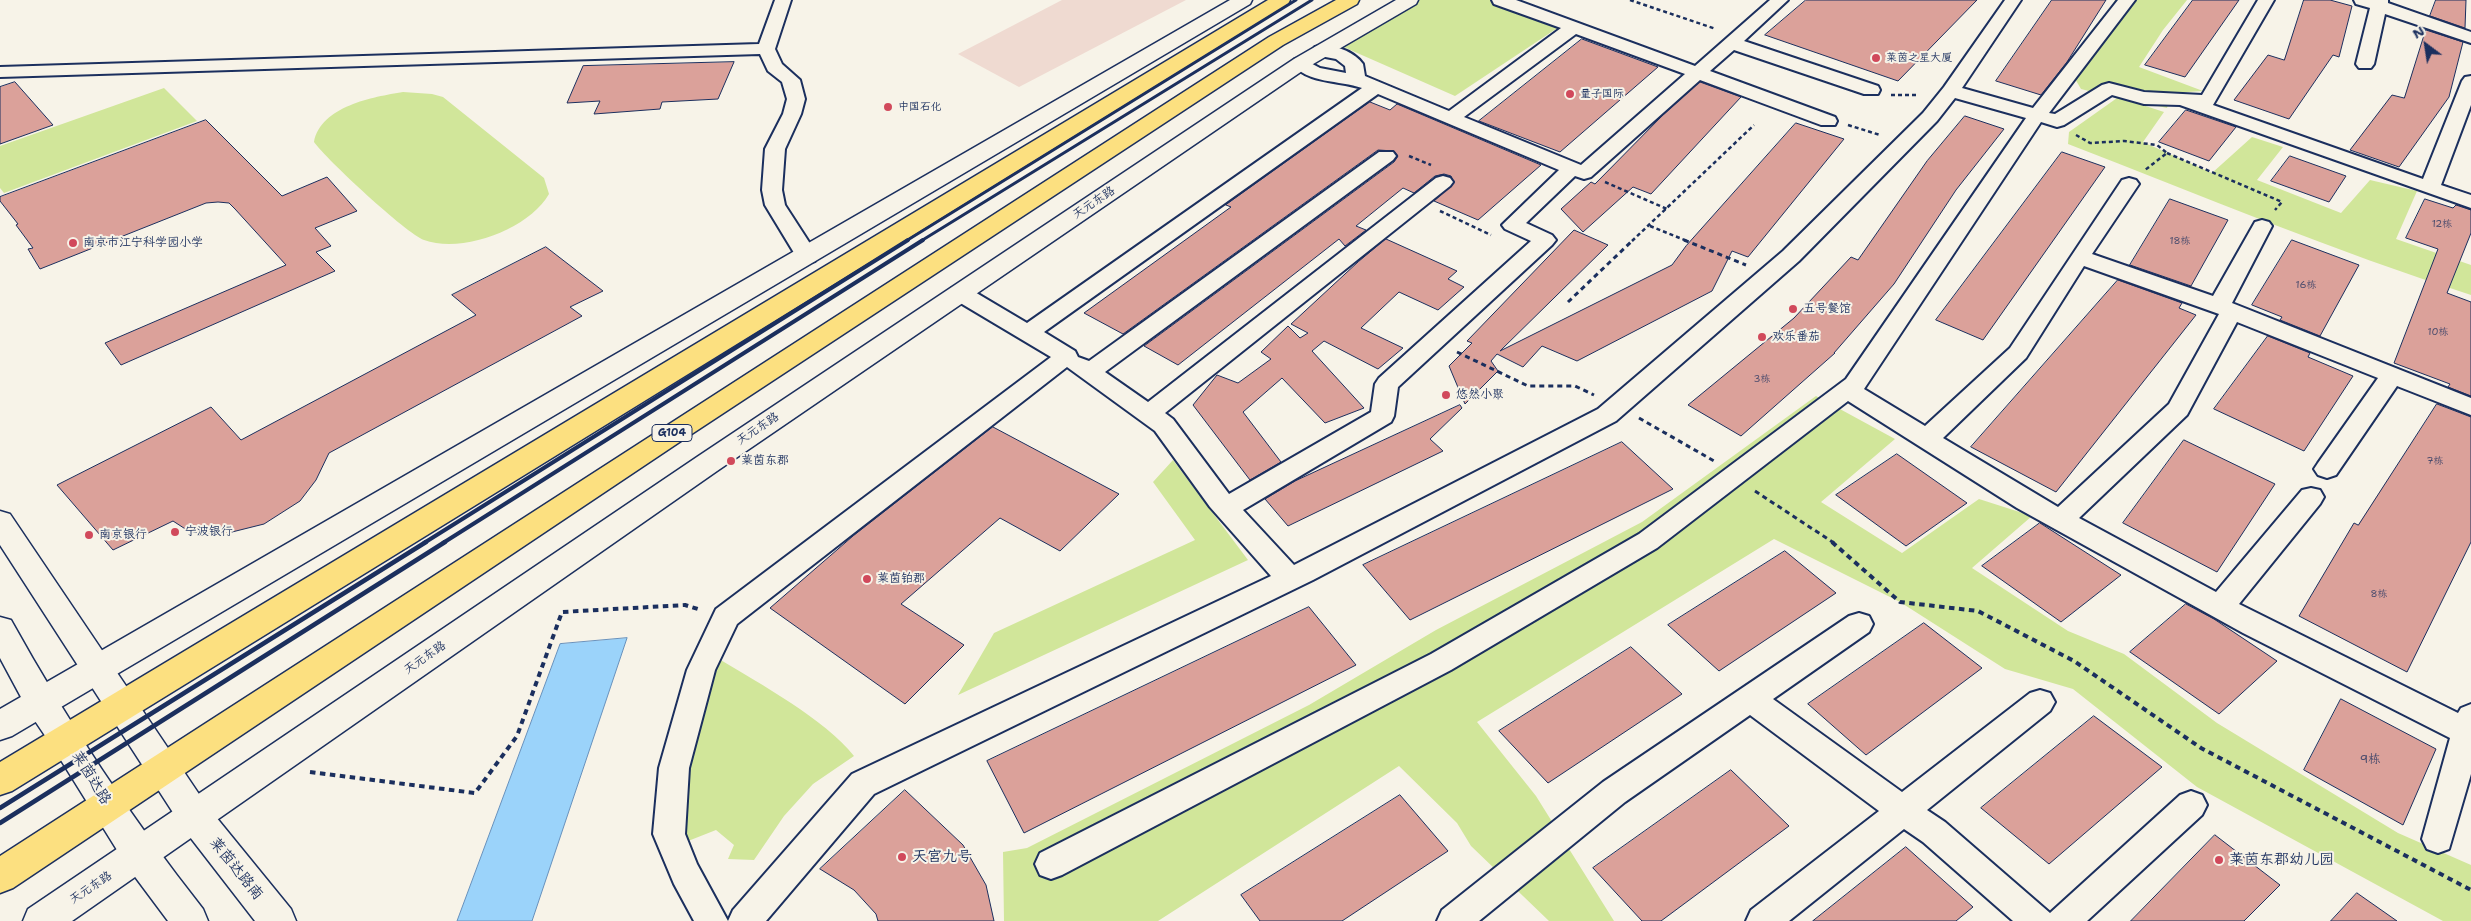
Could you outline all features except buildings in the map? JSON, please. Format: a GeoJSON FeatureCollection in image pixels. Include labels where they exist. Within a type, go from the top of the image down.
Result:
{"type":"FeatureCollection","features":[{"type":"Feature","properties":{"kind":"highway"},"geometry":{"type":"LineString","coordinates":[[0,780],[1281,0]]}},
{"type":"Feature","properties":{"kind":"highway","name":"G104"},"geometry":{"type":"LineString","coordinates":[[0,876],[164,770],[670,434],[1010,213],[1276,41],[1350,0]]}},
{"type":"Feature","properties":{"kind":"street"},"geometry":{"type":"LineString","coordinates":[[783,0],[766,49],[774,67],[791,80],[796,98],[792,114],[775,149],[772,190],[775,205],[807,256]]}},
{"type":"Feature","properties":{"kind":"street"},"geometry":{"type":"LineString","coordinates":[[0,726],[1243,0]]}},
{"type":"Feature","properties":{"kind":"street","name":"天元东路"},"geometry":{"type":"LineString","coordinates":[[41,921],[707,464],[1311,57],[1410,0]]}},
{"type":"Feature","properties":{"kind":"street"},"geometry":{"type":"LineString","coordinates":[[1500,0],[1828,121]]}},
{"type":"Feature","properties":{"kind":"street"},"geometry":{"type":"LineString","coordinates":[[1226,508],[1382,416],[1387,384],[1545,240],[1512,225],[1698,73],[1780,0]]}},
{"type":"Feature","properties":{"kind":"street"},"geometry":{"type":"LineString","coordinates":[[746,921],[863,784],[1290,579],[1606,416],[1770,274],[1903,145],[1949,94],[2013,0]]}},
{"type":"Feature","properties":{"kind":"street"},"geometry":{"type":"LineString","coordinates":[[2127,0],[2037,115],[1850,391],[2026,502],[2220,607],[2469,724],[2438,839]]}},
{"type":"Feature","properties":{"kind":"street"},"geometry":{"type":"LineString","coordinates":[[1949,94],[2057,121],[2109,90],[2144,98],[2208,102],[2266,0]]}},
{"type":"Feature","properties":{"kind":"street"},"geometry":{"type":"LineString","coordinates":[[2362,0],[2380,3],[2471,38]]}},
{"type":"Feature","properties":{"kind":"street"},"geometry":{"type":"LineString","coordinates":[[2365,64],[2380,3]]}},
{"type":"Feature","properties":{"kind":"street"},"geometry":{"type":"LineString","coordinates":[[1451,118],[1574,27]]}},
{"type":"Feature","properties":{"kind":"street"},"geometry":{"type":"LineString","coordinates":[[1735,40],[1871,90]]}},
{"type":"Feature","properties":{"kind":"street"},"geometry":{"type":"LineString","coordinates":[[0,72],[766,49]]}},
{"type":"Feature","properties":{"kind":"street"},"geometry":{"type":"LineString","coordinates":[[1311,57],[1341,54],[1354,64],[1356,79],[1578,171]]}},
{"type":"Feature","properties":{"kind":"street"},"geometry":{"type":"LineString","coordinates":[[2430,187],[2471,81]]}},
{"type":"Feature","properties":{"kind":"street"},"geometry":{"type":"LineString","coordinates":[[1028,333],[1369,84]]}},
{"type":"Feature","properties":{"kind":"street"},"geometry":{"type":"LineString","coordinates":[[2179,100],[2471,202]]}},
{"type":"Feature","properties":{"kind":"street"},"geometry":{"type":"LineString","coordinates":[[1089,372],[1386,156]]}},
{"type":"Feature","properties":{"kind":"street"},"geometry":{"type":"LineString","coordinates":[[1148,414],[1443,182]]}},
{"type":"Feature","properties":{"kind":"street"},"geometry":{"type":"LineString","coordinates":[[1927,439],[2018,353],[2079,257],[2129,184]]}},
{"type":"Feature","properties":{"kind":"street"},"geometry":{"type":"LineString","coordinates":[[2061,520],[2178,409],[2262,226]]}},
{"type":"Feature","properties":{"kind":"street"},"geometry":{"type":"LineString","coordinates":[[2079,257],[2226,308],[2471,407]]}},
{"type":"Feature","properties":{"kind":"street"},"geometry":{"type":"LineString","coordinates":[[960,294],[1067,356],[1164,425],[1226,508],[1290,579]]}},
{"type":"Feature","properties":{"kind":"street"},"geometry":{"type":"LineString","coordinates":[[712,921],[685,873],[669,834],[674,768],[701,670],[726,616],[1067,356]]}},
{"type":"Feature","properties":{"kind":"street"},"geometry":{"type":"LineString","coordinates":[[2327,468],[2393,374]]}},
{"type":"Feature","properties":{"kind":"street"},"geometry":{"type":"LineString","coordinates":[[1050,864],[1441,662],[1648,541],[1855,384]]}},
{"type":"Feature","properties":{"kind":"street"},"geometry":{"type":"LineString","coordinates":[[2220,607],[2311,497]]}},
{"type":"Feature","properties":{"kind":"street","name":"莱茵达路南"},"geometry":{"type":"LineString","coordinates":[[0,522],[194,817],[278,921]]}},
{"type":"Feature","properties":{"kind":"street"},"geometry":{"type":"LineString","coordinates":[[1454,921],[1614,792],[1859,624]]}},
{"type":"Feature","properties":{"kind":"street","name":"莱茵达路"},"geometry":{"type":"LineString","coordinates":[[0,629],[40,702],[66,739],[139,855],[190,921]]}},
{"type":"Feature","properties":{"kind":"street"},"geometry":{"type":"LineString","coordinates":[[1750,698],[1822,754],[1934,832],[2037,921]]}},
{"type":"Feature","properties":{"kind":"street"},"geometry":{"type":"LineString","coordinates":[[1763,921],[2040,702]]}},
{"type":"Feature","properties":{"kind":"street"},"geometry":{"type":"LineString","coordinates":[[2063,921],[2191,805]]}},
{"type":"Feature","properties":{"kind":"path"},"geometry":{"type":"LineString","coordinates":[[1630,0],[1735,40]]}},
{"type":"Feature","properties":{"kind":"path"},"geometry":{"type":"LineString","coordinates":[[1871,90],[1897,97],[1920,95],[1930,91],[1949,94]]}},
{"type":"Feature","properties":{"kind":"path"},"geometry":{"type":"LineString","coordinates":[[2037,115],[2090,143],[2124,141],[2157,146],[2167,153],[2282,202],[2262,226]]}},
{"type":"Feature","properties":{"kind":"path"},"geometry":{"type":"LineString","coordinates":[[1828,121],[1865,129],[1903,145]]}},
{"type":"Feature","properties":{"kind":"path"},"geometry":{"type":"LineString","coordinates":[[1568,302],[1754,125]]}},
{"type":"Feature","properties":{"kind":"path"},"geometry":{"type":"LineString","coordinates":[[1386,156],[1395,151],[1451,174],[1443,182]]}},
{"type":"Feature","properties":{"kind":"path"},"geometry":{"type":"LineString","coordinates":[[2129,184],[2167,153]]}},
{"type":"Feature","properties":{"kind":"path"},"geometry":{"type":"LineString","coordinates":[[1578,171],[1668,208],[1650,226],[1770,274]]}},
{"type":"Feature","properties":{"kind":"path"},"geometry":{"type":"LineString","coordinates":[[1420,201],[1531,254]]}},
{"type":"Feature","properties":{"kind":"path"},"geometry":{"type":"LineString","coordinates":[[1434,341],[1528,386],[1575,386],[1617,406],[1734,475],[1827,537],[1900,602],[1978,612],[1986,616],[2074,661],[2200,748],[2471,890]]}},
{"type":"Feature","properties":{"kind":"path"},"geometry":{"type":"LineString","coordinates":[[268,766],[475,793],[517,736],[562,612],[685,605],[726,616]]}},
{"type":"Feature","properties":{"kind":"shaded area"},"geometry":{"type":"Polygon","coordinates":[[[1062,0],[1186,0],[1019,87],[958,54],[1062,0]]]}},
{"type":"Feature","properties":{"kind":"green space"},"geometry":{"type":"Polygon","coordinates":[[[1416,0],[1491,0],[1559,27],[1455,96],[1339,45],[1416,0]]]}},
{"type":"Feature","properties":{"kind":"green space"},"geometry":{"type":"Polygon","coordinates":[[[2115,0],[2187,0],[2163,30],[2139,67],[2203,91],[2172,93],[2167,108],[2121,98],[2164,112],[2143,142],[2212,173],[2252,137],[2283,147],[2257,180],[2341,213],[2370,180],[2417,191],[2396,239],[2471,265],[2471,295],[2319,242],[2068,144],[2069,132],[2117,98],[2081,89],[2074,77],[2115,0]]]}},
{"type":"Feature","properties":{"kind":"green space"},"geometry":{"type":"Polygon","coordinates":[[[164,88],[197,121],[4,193],[0,188],[0,146],[164,88]]]}},
{"type":"Feature","properties":{"kind":"green space"},"geometry":{"type":"Polygon","coordinates":[[[403,92],[432,94],[443,97],[544,178],[549,194],[539,207],[527,218],[511,228],[475,241],[457,244],[424,240],[401,225],[334,164],[314,142],[319,130],[337,112],[350,105],[403,92]]]}},
{"type":"Feature","properties":{"kind":"green space"},"geometry":{"type":"Polygon","coordinates":[[[1816,396],[1895,439],[1821,502],[1902,553],[1979,499],[2032,516],[1972,568],[2068,631],[2124,654],[2217,723],[2398,833],[2471,865],[2471,921],[2443,921],[2197,787],[2073,689],[2005,669],[1900,602],[1774,539],[1477,722],[1536,796],[1614,921],[1549,921],[1471,846],[1457,823],[1399,766],[1158,921],[1004,921],[1003,852],[1027,848],[1309,705],[1436,630],[1642,522],[1816,396]]]}},
{"type":"Feature","properties":{"kind":"green space"},"geometry":{"type":"Polygon","coordinates":[[[1173,460],[1248,560],[958,695],[994,633],[1195,540],[1153,482],[1173,460]]]}},
{"type":"Feature","properties":{"kind":"green space"},"geometry":{"type":"Polygon","coordinates":[[[719,659],[791,703],[842,742],[854,756],[813,784],[784,816],[754,860],[728,859],[734,845],[716,830],[683,843],[691,750],[719,659]]]}},
{"type":"Feature","properties":{"kind":"water"},"geometry":{"type":"Polygon","coordinates":[[[627,638],[532,921],[457,921],[560,644],[627,638]]]}},
{"type":"Feature","properties":{"kind":"railway"},"geometry":{"type":"LineString","coordinates":[[906,241],[1296,0]]}},
{"type":"Feature","properties":{"kind":"railway"},"geometry":{"type":"LineString","coordinates":[[921,241],[1312,0]]}},
{"type":"Feature","properties":{"kind":"railway"},"geometry":{"type":"LineString","coordinates":[[424,543],[908,240]]}},
{"type":"Feature","properties":{"kind":"railway"},"geometry":{"type":"LineString","coordinates":[[443,543],[923,240]]}},
{"type":"Feature","properties":{"kind":"railway"},"geometry":{"type":"LineString","coordinates":[[0,808],[426,542]]}},
{"type":"Feature","properties":{"kind":"railway"},"geometry":{"type":"LineString","coordinates":[[0,823],[445,542]]}},
{"type":"Feature","properties":{"kind":"place","name":"莱茵之星大厦"},"geometry":{"type":"Point","coordinates":[1876,58]}},
{"type":"Feature","properties":{"kind":"place","name":"量子国际"},"geometry":{"type":"Point","coordinates":[1570,94]}},
{"type":"Feature","properties":{"kind":"place","name":"中国石化"},"geometry":{"type":"Point","coordinates":[888,107]}},
{"type":"Feature","properties":{"kind":"place","name":"南京市江宁科学园小学"},"geometry":{"type":"Point","coordinates":[73,243]}},
{"type":"Feature","properties":{"kind":"place","name":"五号餐馆"},"geometry":{"type":"Point","coordinates":[1793,309]}},
{"type":"Feature","properties":{"kind":"place","name":"欢乐番茄"},"geometry":{"type":"Point","coordinates":[1762,337]}},
{"type":"Feature","properties":{"kind":"place","name":"悠然小聚"},"geometry":{"type":"Point","coordinates":[1446,395]}},
{"type":"Feature","properties":{"kind":"place","name":"莱茵东郡"},"geometry":{"type":"Point","coordinates":[731,461]}},
{"type":"Feature","properties":{"kind":"place","name":"宁波银行"},"geometry":{"type":"Point","coordinates":[175,532]}},
{"type":"Feature","properties":{"kind":"place","name":"南京银行"},"geometry":{"type":"Point","coordinates":[89,535]}},
{"type":"Feature","properties":{"kind":"place","name":"莱茵铂郡"},"geometry":{"type":"Point","coordinates":[867,579]}},
{"type":"Feature","properties":{"kind":"place","name":"天宫九号"},"geometry":{"type":"Point","coordinates":[902,857]}},
{"type":"Feature","properties":{"kind":"place","name":"莱茵东郡幼儿园"},"geometry":{"type":"Point","coordinates":[2219,860]}}]}
